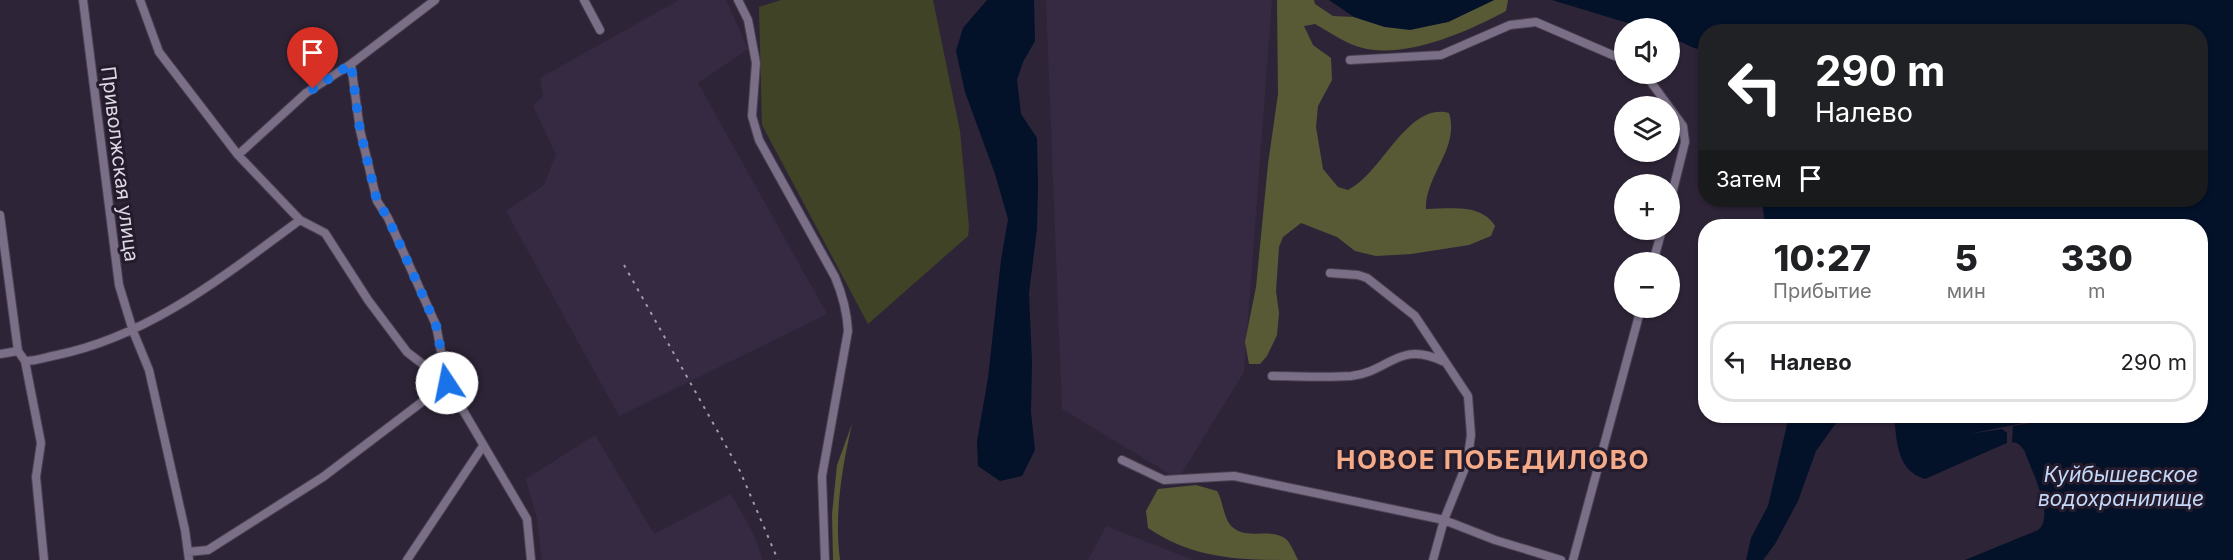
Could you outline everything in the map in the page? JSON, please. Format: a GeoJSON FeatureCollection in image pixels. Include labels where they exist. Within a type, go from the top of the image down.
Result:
{"type":"FeatureCollection","features":[{"type":"Feature","properties":{"kind":"street","name":"Приволжская улица"},"geometry":{"type":"LineString","coordinates":[[83,0],[119,285],[132,331],[149,370],[185,530],[188,556]]}},
{"type":"Feature","properties":{"kind":"street"},"geometry":{"type":"LineString","coordinates":[[140,0],[159,52],[238,155],[300,220],[325,233],[368,300],[407,352],[447,383]]}},
{"type":"Feature","properties":{"kind":"street"},"geometry":{"type":"LineString","coordinates":[[238,155],[306,93],[351,64],[435,0]]}},
{"type":"Feature","properties":{"kind":"street"},"geometry":{"type":"LineString","coordinates":[[584,0],[600,30]]}},
{"type":"Feature","properties":{"kind":"street"},"geometry":{"type":"LineString","coordinates":[[738,0],[748,20],[756,63],[752,116],[759,140],[835,277],[847,312],[848,331],[822,476],[825,560]]}},
{"type":"Feature","properties":{"kind":"street"},"geometry":{"type":"LineString","coordinates":[[1350,60],[1441,55],[1510,25],[1536,22],[1614,56]]}},
{"type":"Feature","properties":{"kind":"street"},"geometry":{"type":"LineString","coordinates":[[351,64],[360,130],[377,201],[388,218],[436,325],[447,383],[527,519],[531,560]]}},
{"type":"Feature","properties":{"kind":"street"},"geometry":{"type":"LineString","coordinates":[[1652,84],[1683,126],[1685,142],[1677,174]]}},
{"type":"Feature","properties":{"kind":"street"},"geometry":{"type":"LineString","coordinates":[[0,215],[18,351],[25,361],[41,443],[36,477],[44,560]]}},
{"type":"Feature","properties":{"kind":"street"},"geometry":{"type":"LineString","coordinates":[[25,361],[78,351],[132,331],[210,286],[300,220]]}},
{"type":"Feature","properties":{"kind":"street"},"geometry":{"type":"LineString","coordinates":[[1330,273],[1358,275],[1366,278],[1404,306],[1422,325],[1443,361],[1468,396],[1471,435],[1467,463],[1444,520],[1433,560]]}},
{"type":"Feature","properties":{"kind":"street"},"geometry":{"type":"LineString","coordinates":[[1573,560],[1638,318]]}},
{"type":"Feature","properties":{"kind":"street"},"geometry":{"type":"LineString","coordinates":[[0,354],[18,351]]}},
{"type":"Feature","properties":{"kind":"street"},"geometry":{"type":"LineString","coordinates":[[1272,376],[1352,376],[1407,354],[1418,352],[1443,361]]}},
{"type":"Feature","properties":{"kind":"street"},"geometry":{"type":"LineString","coordinates":[[188,556],[208,550],[323,477],[447,383]]}},
{"type":"Feature","properties":{"kind":"street"},"geometry":{"type":"LineString","coordinates":[[407,560],[483,447]]}},
{"type":"Feature","properties":{"kind":"street"},"geometry":{"type":"LineString","coordinates":[[1122,460],[1164,480],[1234,476],[1444,520],[1496,540],[1562,560]]}},
{"type":"Feature","properties":{"kind":"shaded area"},"geometry":{"type":"Polygon","coordinates":[[[679,0],[726,0],[748,49],[698,83],[827,314],[619,416],[506,211],[544,185],[556,154],[533,106],[543,96],[540,78],[679,0]]]}},
{"type":"Feature","properties":{"kind":"shaded area"},"geometry":{"type":"Polygon","coordinates":[[[1046,0],[1272,0],[1244,372],[1178,479],[1062,409],[1046,0]]]}},
{"type":"Feature","properties":{"kind":"shaded area"},"geometry":{"type":"Polygon","coordinates":[[[595,435],[654,534],[731,494],[752,531],[763,560],[542,560],[537,519],[526,479],[595,435]]]}},
{"type":"Feature","properties":{"kind":"shaded area"},"geometry":{"type":"Polygon","coordinates":[[[1106,526],[1193,560],[1088,560],[1106,526]]]}},
{"type":"Feature","properties":{"kind":"green space"},"geometry":{"type":"Polygon","coordinates":[[[781,0],[933,0],[960,131],[968,236],[868,324],[762,125],[759,7],[781,0]]]}},
{"type":"Feature","properties":{"kind":"green space"},"geometry":{"type":"Polygon","coordinates":[[[1277,0],[1314,0],[1315,4],[1333,16],[1354,17],[1385,27],[1448,22],[1494,0],[1508,0],[1506,11],[1472,28],[1433,42],[1393,50],[1373,50],[1356,46],[1315,24],[1304,26],[1313,45],[1331,58],[1332,80],[1318,106],[1316,127],[1323,169],[1338,187],[1348,190],[1360,182],[1408,128],[1420,118],[1434,112],[1449,113],[1450,138],[1431,185],[1426,209],[1455,208],[1473,211],[1482,214],[1495,226],[1491,236],[1469,245],[1411,254],[1376,256],[1355,251],[1337,237],[1301,223],[1283,237],[1279,247],[1276,291],[1279,313],[1277,335],[1267,356],[1260,364],[1249,364],[1245,342],[1256,287],[1268,164],[1278,94],[1277,0]]]}},
{"type":"Feature","properties":{"kind":"green space"},"geometry":{"type":"Polygon","coordinates":[[[852,424],[840,491],[838,543],[840,560],[833,560],[832,514],[837,465],[852,424]]]}},
{"type":"Feature","properties":{"kind":"green space"},"geometry":{"type":"Polygon","coordinates":[[[1196,485],[1217,491],[1228,522],[1235,529],[1247,533],[1280,536],[1288,541],[1298,560],[1257,560],[1219,556],[1183,546],[1148,528],[1146,511],[1158,489],[1196,485]]]}},
{"type":"Feature","properties":{"kind":"water"},"geometry":{"type":"Polygon","coordinates":[[[987,0],[1034,0],[1035,41],[1023,62],[1017,80],[1021,114],[1037,138],[1037,229],[1029,293],[1032,362],[1031,412],[1035,450],[1022,476],[1000,481],[978,466],[977,441],[988,378],[1001,260],[1008,219],[995,174],[965,92],[956,51],[963,28],[987,0]]]}},
{"type":"Feature","properties":{"kind":"water"},"geometry":{"type":"Polygon","coordinates":[[[1329,0],[1494,0],[1448,22],[1410,30],[1385,27],[1354,17],[1329,0]]]}},
{"type":"Feature","properties":{"kind":"water","name":"Куйбышевское водохранилище"},"geometry":{"type":"Polygon","coordinates":[[[1552,0],[2233,0],[2233,560],[1965,560],[2038,530],[2043,524],[2041,493],[2025,452],[2019,444],[2009,442],[1925,479],[1915,475],[1903,462],[1897,445],[1895,423],[2208,423],[2208,219],[1764,219],[1763,207],[2208,207],[2208,24],[1698,24],[1698,49],[1680,42],[1680,18],[1614,19],[1552,0]]]}},
{"type":"Feature","properties":{"kind":"water"},"geometry":{"type":"Polygon","coordinates":[[[1787,423],[1836,423],[1816,451],[1798,501],[1775,544],[1763,560],[1746,560],[1751,538],[1768,506],[1787,423]]]}},
{"type":"Feature","properties":{"kind":"pier"},"geometry":{"type":"Polygon","coordinates":[[[2023,423],[2030,423],[2013,426],[2012,442],[2007,443],[2007,433],[2002,429],[1969,434],[2023,423]]]}},
{"type":"Feature","properties":{"kind":"railway"},"geometry":{"type":"LineString","coordinates":[[624,265],[740,471],[778,560]]}},
{"type":"Feature","properties":{"kind":"district","name":"НОВОЕ ПОБЕДИЛОВО"},"geometry":{"type":"Point","coordinates":[1493,460]}},
{"type":"Feature","properties":{"kind":"route"},"geometry":{"type":"LineString","coordinates":[[313,89],[351,64],[360,130],[377,201],[388,218],[436,325],[447,383]]}}]}
